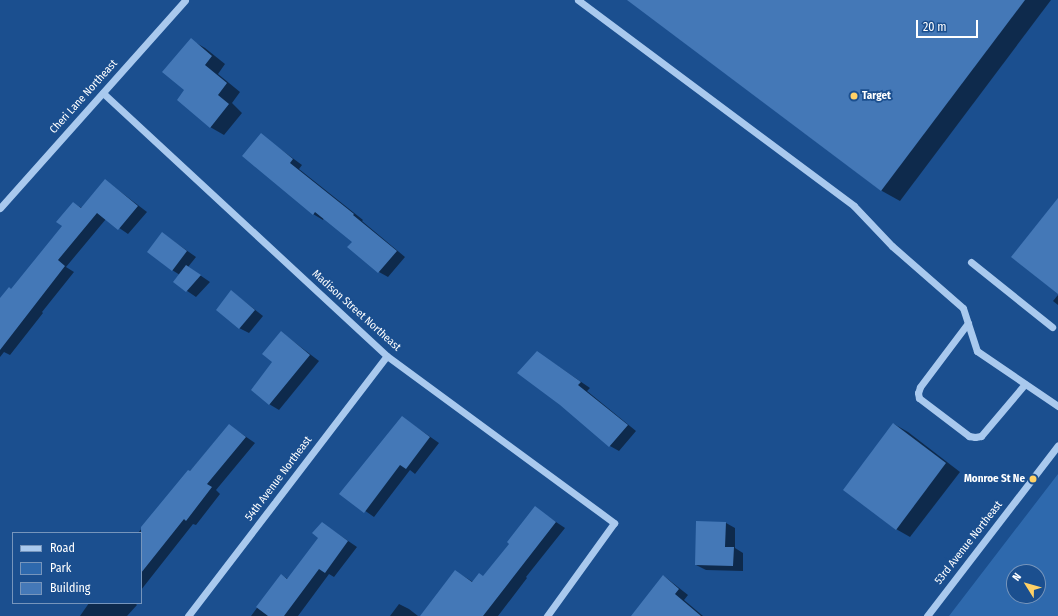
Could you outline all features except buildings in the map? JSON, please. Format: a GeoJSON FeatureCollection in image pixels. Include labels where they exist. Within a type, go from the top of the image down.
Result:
{"type":"FeatureCollection","features":[{"type":"Feature","properties":{"kind":"street","name":"Cheri Lane Northeast"},"geometry":{"type":"LineString","coordinates":[[0,208],[185,0]]}},
{"type":"Feature","properties":{"kind":"street"},"geometry":{"type":"LineString","coordinates":[[578,0],[854,206],[892,246],[963,308],[977,351],[1058,406]]}},
{"type":"Feature","properties":{"kind":"street","name":"Madison Street Northeast"},"geometry":{"type":"LineString","coordinates":[[103,93],[387,356],[614,523],[547,616]]}},
{"type":"Feature","properties":{"kind":"street"},"geometry":{"type":"LineString","coordinates":[[971,262],[1052,327]]}},
{"type":"Feature","properties":{"kind":"street"},"geometry":{"type":"LineString","coordinates":[[968,323],[920,387],[918,393],[920,398],[969,436],[976,437],[981,436],[1025,384]]}},
{"type":"Feature","properties":{"kind":"street","name":"54th Avenue Northeast"},"geometry":{"type":"LineString","coordinates":[[188,616],[387,356]]}},
{"type":"Feature","properties":{"kind":"street","name":"53rd Avenue Northeast"},"geometry":{"type":"LineString","coordinates":[[927,616],[1058,445]]}},
{"type":"Feature","properties":{"kind":"green space"},"geometry":{"type":"Polygon","coordinates":[[[1058,474],[1058,616],[949,616],[1058,474]]]}},
{"type":"Feature","properties":{"kind":"place","name":"Target"},"geometry":{"type":"Point","coordinates":[854,96]}},
{"type":"Feature","properties":{"kind":"place","name":"Monroe St Ne"},"geometry":{"type":"Point","coordinates":[1033,479]}}]}
